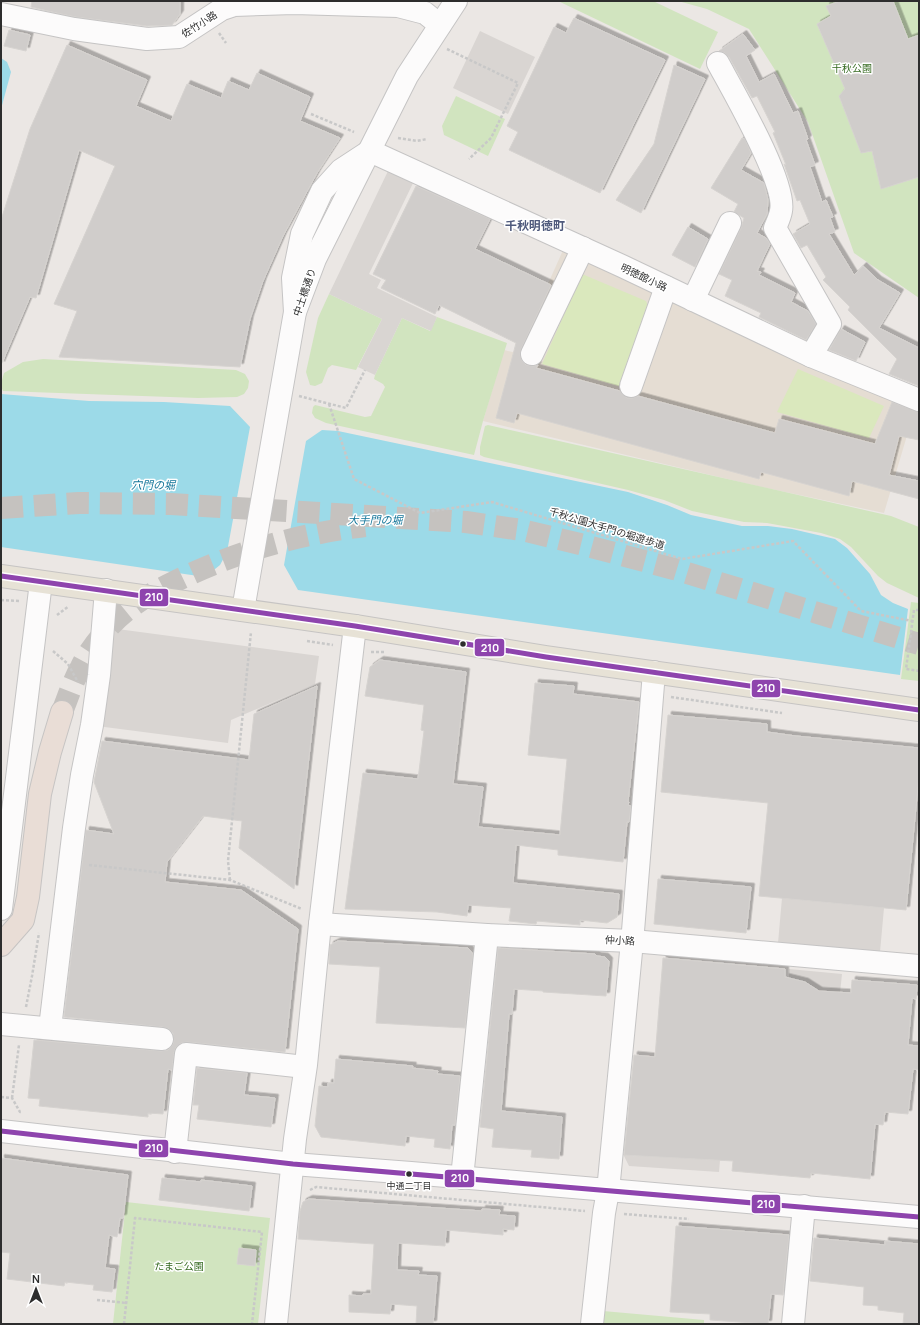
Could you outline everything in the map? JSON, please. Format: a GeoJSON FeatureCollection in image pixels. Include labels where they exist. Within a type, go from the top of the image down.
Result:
{"type":"FeatureCollection","features":[{"type":"Feature","properties":{"kind":"highway"},"geometry":{"type":"LineString","coordinates":[[1,945],[23,920],[28,897],[40,794],[50,752],[62,712]]}},
{"type":"Feature","properties":{"kind":"main road"},"geometry":{"type":"LineString","coordinates":[[1,576],[355,626],[464,644],[919,710]]}},
{"type":"Feature","properties":{"kind":"street","name":"中土橋通り"},"geometry":{"type":"LineString","coordinates":[[243,610],[295,312],[315,259],[407,76],[456,1]]}},
{"type":"Feature","properties":{"kind":"street","name":"佐竹小路"},"geometry":{"type":"LineString","coordinates":[[1,14],[74,29],[147,39],[179,37],[222,9],[234,3],[398,6],[425,13],[435,33]]}},
{"type":"Feature","properties":{"kind":"street"},"geometry":{"type":"LineString","coordinates":[[718,63],[756,134],[776,181],[782,210],[775,228],[830,324],[811,356]]}},
{"type":"Feature","properties":{"kind":"street","name":"明徳館小路"},"geometry":{"type":"LineString","coordinates":[[370,151],[583,248],[811,356],[919,400]]}},
{"type":"Feature","properties":{"kind":"street"},"geometry":{"type":"LineString","coordinates":[[692,300],[730,223]]}},
{"type":"Feature","properties":{"kind":"street"},"geometry":{"type":"LineString","coordinates":[[532,354],[583,248]]}},
{"type":"Feature","properties":{"kind":"street"},"geometry":{"type":"LineString","coordinates":[[631,386],[666,287]]}},
{"type":"Feature","properties":{"kind":"street"},"geometry":{"type":"LineString","coordinates":[[25,911],[1,910],[41,582]]}},
{"type":"Feature","properties":{"kind":"street"},"geometry":{"type":"LineString","coordinates":[[50,1028],[80,790],[99,675],[106,590]]}},
{"type":"Feature","properties":{"kind":"street"},"geometry":{"type":"LineString","coordinates":[[276,1324],[305,1067],[313,917],[355,626]]}},
{"type":"Feature","properties":{"kind":"street"},"geometry":{"type":"LineString","coordinates":[[592,1324],[604,1213],[608,1191],[632,941],[654,672]]}},
{"type":"Feature","properties":{"kind":"street","name":"仲小路"},"geometry":{"type":"LineString","coordinates":[[313,917],[487,935],[632,941],[919,966]]}},
{"type":"Feature","properties":{"kind":"street"},"geometry":{"type":"LineString","coordinates":[[462,1178],[487,935]]}},
{"type":"Feature","properties":{"kind":"street"},"geometry":{"type":"LineString","coordinates":[[1,1024],[162,1039]]}},
{"type":"Feature","properties":{"kind":"street"},"geometry":{"type":"LineString","coordinates":[[175,1152],[186,1054],[305,1067]]}},
{"type":"Feature","properties":{"kind":"street"},"geometry":{"type":"LineString","coordinates":[[1,1131],[175,1152],[293,1164],[804,1206],[919,1217]]}},
{"type":"Feature","properties":{"kind":"street"},"geometry":{"type":"LineString","coordinates":[[793,1324],[804,1206]]}},
{"type":"Feature","properties":{"kind":"path"},"geometry":{"type":"LineString","coordinates":[[435,33],[518,84],[491,138],[469,158]]}},
{"type":"Feature","properties":{"kind":"path"},"geometry":{"type":"LineString","coordinates":[[311,114],[354,132]]}},
{"type":"Feature","properties":{"kind":"path"},"geometry":{"type":"LineString","coordinates":[[393,137],[417,141],[427,139]]}},
{"type":"Feature","properties":{"kind":"path"},"geometry":{"type":"LineString","coordinates":[[281,392],[346,408],[365,370]]}},
{"type":"Feature","properties":{"kind":"path","name":"千秋公園大手門の堀遊歩道"},"geometry":{"type":"LineString","coordinates":[[329,404],[354,479],[420,513],[492,502],[682,559],[793,541],[861,611],[912,621]]}},
{"type":"Feature","properties":{"kind":"path"},"geometry":{"type":"LineString","coordinates":[[1,600],[14,600]]}},
{"type":"Feature","properties":{"kind":"path"},"geometry":{"type":"LineString","coordinates":[[919,610],[914,610],[906,669],[919,671]]}},
{"type":"Feature","properties":{"kind":"path"},"geometry":{"type":"LineString","coordinates":[[230,880],[228,861],[251,632]]}},
{"type":"Feature","properties":{"kind":"path"},"geometry":{"type":"LineString","coordinates":[[368,654],[372,651],[387,653]]}},
{"type":"Feature","properties":{"kind":"path"},"geometry":{"type":"LineString","coordinates":[[652,694],[782,713]]}},
{"type":"Feature","properties":{"kind":"path"},"geometry":{"type":"LineString","coordinates":[[70,863],[230,880],[313,917]]}},
{"type":"Feature","properties":{"kind":"path"},"geometry":{"type":"LineString","coordinates":[[1,1097],[12,1098],[20,1112],[28,1113]]}},
{"type":"Feature","properties":{"kind":"path"},"geometry":{"type":"LineString","coordinates":[[305,1193],[316,1188],[588,1212]]}},
{"type":"Feature","properties":{"kind":"path"},"geometry":{"type":"LineString","coordinates":[[124,1324],[135,1218],[262,1232],[252,1324]]}},
{"type":"Feature","properties":{"kind":"path"},"geometry":{"type":"LineString","coordinates":[[97,1300],[126,1303]]}},
{"type":"Feature","properties":{"kind":"shaded area"},"geometry":{"type":"Polygon","coordinates":[[[480,31],[535,57],[508,114],[453,88],[480,31]]]}},
{"type":"Feature","properties":{"kind":"shaded area"},"geometry":{"type":"Polygon","coordinates":[[[389,169],[414,181],[369,274],[381,280],[377,288],[437,317],[431,331],[402,318],[375,375],[358,367],[382,319],[329,294],[389,169]]]}},
{"type":"Feature","properties":{"kind":"shaded area"},"geometry":{"type":"Polygon","coordinates":[[[564,248],[914,412],[884,513],[757,486],[483,421],[504,350],[517,353],[564,248]]]}},
{"type":"Feature","properties":{"kind":"shaded area"},"geometry":{"type":"Polygon","coordinates":[[[110,628],[319,656],[315,684],[231,720],[228,743],[97,726],[110,628]]]}},
{"type":"Feature","properties":{"kind":"shaded area"},"geometry":{"type":"Polygon","coordinates":[[[782,898],[884,908],[880,952],[778,943],[782,898]]]}},
{"type":"Feature","properties":{"kind":"shaded area"},"geometry":{"type":"Polygon","coordinates":[[[789,969],[842,974],[840,993],[835,1001],[789,979],[789,969]]]}},
{"type":"Feature","properties":{"kind":"shaded area"},"geometry":{"type":"Polygon","coordinates":[[[623,1154],[720,1160],[719,1172],[629,1166],[623,1154]]]}},
{"type":"Feature","properties":{"kind":"green space"},"geometry":{"type":"Polygon","coordinates":[[[558,1],[653,1],[718,32],[700,69],[558,1]]]}},
{"type":"Feature","properties":{"kind":"green space","name":"千秋公園"},"geometry":{"type":"Polygon","coordinates":[[[678,1],[919,1],[919,298],[854,253],[808,122],[749,29],[707,9],[678,1]]]}},
{"type":"Feature","properties":{"kind":"green space"},"geometry":{"type":"Polygon","coordinates":[[[456,96],[505,119],[488,156],[444,135],[442,126],[456,96]]]}},
{"type":"Feature","properties":{"kind":"green space"},"geometry":{"type":"Polygon","coordinates":[[[582,274],[646,301],[651,314],[622,387],[542,364],[582,274]]]}},
{"type":"Feature","properties":{"kind":"green space"},"geometry":{"type":"Polygon","coordinates":[[[329,294],[382,319],[356,370],[332,365],[328,368],[322,383],[315,386],[310,385],[306,372],[318,318],[329,294]]]}},
{"type":"Feature","properties":{"kind":"green space"},"geometry":{"type":"Polygon","coordinates":[[[437,317],[507,343],[474,455],[326,423],[315,418],[312,413],[315,405],[365,417],[371,416],[385,387],[383,384],[374,379],[375,375],[402,318],[430,331],[437,317]]]}},
{"type":"Feature","properties":{"kind":"green space"},"geometry":{"type":"Polygon","coordinates":[[[43,359],[236,370],[245,374],[249,381],[248,388],[244,394],[237,397],[198,398],[3,391],[1,385],[4,373],[23,362],[43,359]]]}},
{"type":"Feature","properties":{"kind":"green space"},"geometry":{"type":"Polygon","coordinates":[[[798,369],[884,406],[869,438],[777,412],[798,369]]]}},
{"type":"Feature","properties":{"kind":"green space"},"geometry":{"type":"Polygon","coordinates":[[[488,425],[891,516],[919,527],[919,598],[887,583],[878,576],[851,547],[840,539],[821,533],[767,523],[744,522],[692,511],[664,500],[628,490],[484,457],[480,455],[480,447],[485,426],[488,425]]]}},
{"type":"Feature","properties":{"kind":"green space"},"geometry":{"type":"Polygon","coordinates":[[[911,602],[919,603],[919,681],[901,679],[911,602]]]}},
{"type":"Feature","properties":{"kind":"green space","name":"たまご公園"},"geometry":{"type":"Polygon","coordinates":[[[126,1202],[270,1218],[258,1324],[113,1324],[126,1202]]]}},
{"type":"Feature","properties":{"kind":"green space"},"geometry":{"type":"Polygon","coordinates":[[[603,1311],[704,1320],[704,1324],[602,1324],[603,1311]]]}},
{"type":"Feature","properties":{"kind":"water"},"geometry":{"type":"Polygon","coordinates":[[[1,58],[7,62],[11,72],[1,109],[1,58]]]}},
{"type":"Feature","properties":{"kind":"water","name":"穴門の堀"},"geometry":{"type":"Polygon","coordinates":[[[1,394],[89,401],[164,402],[230,406],[250,427],[227,552],[220,565],[205,577],[1,547],[1,394]]]}},
{"type":"Feature","properties":{"kind":"water","name":"大手門の堀"},"geometry":{"type":"Polygon","coordinates":[[[322,430],[338,431],[628,492],[691,515],[742,526],[768,526],[792,529],[835,539],[847,548],[870,574],[881,595],[893,603],[908,609],[900,675],[298,590],[284,565],[306,441],[322,430]]]}},
{"type":"Feature","properties":{"kind":"building"},"geometry":{"type":"Polygon","coordinates":[[[32,1],[180,1],[180,14],[172,25],[147,26],[76,17],[57,13],[31,7],[32,1]]]}},
{"type":"Feature","properties":{"kind":"building"},"geometry":{"type":"Polygon","coordinates":[[[840,1],[893,1],[908,39],[919,35],[919,177],[881,189],[872,151],[861,153],[839,96],[845,89],[817,24],[831,16],[826,6],[840,1]]]}},
{"type":"Feature","properties":{"kind":"building"},"geometry":{"type":"Polygon","coordinates":[[[574,18],[665,60],[600,193],[509,150],[518,132],[507,126],[554,27],[566,33],[574,18]]]}},
{"type":"Feature","properties":{"kind":"building"},"geometry":{"type":"Polygon","coordinates":[[[9,30],[30,35],[26,51],[4,46],[9,30]]]}},
{"type":"Feature","properties":{"kind":"building"},"geometry":{"type":"Polygon","coordinates":[[[743,34],[755,50],[746,56],[759,82],[774,74],[793,113],[798,111],[815,165],[810,167],[822,202],[826,200],[833,217],[830,218],[835,232],[829,234],[854,275],[863,266],[878,280],[900,293],[879,328],[919,348],[919,386],[889,374],[897,359],[848,310],[850,307],[823,280],[826,277],[807,245],[801,248],[793,234],[810,224],[800,200],[797,201],[784,164],[786,165],[773,133],[775,132],[757,96],[752,98],[729,57],[725,53],[719,51],[743,34]]]}},
{"type":"Feature","properties":{"kind":"building"},"geometry":{"type":"Polygon","coordinates":[[[67,45],[147,80],[136,106],[171,121],[187,84],[221,98],[228,81],[249,90],[257,73],[310,97],[300,121],[340,138],[317,173],[283,236],[263,281],[250,319],[240,367],[59,357],[77,311],[54,304],[115,166],[79,150],[36,298],[30,297],[1,365],[1,220],[30,129],[67,45]]]}},
{"type":"Feature","properties":{"kind":"building"},"geometry":{"type":"Polygon","coordinates":[[[674,65],[705,79],[641,213],[616,200],[654,144],[674,65]]]}},
{"type":"Feature","properties":{"kind":"building"},"geometry":{"type":"Polygon","coordinates":[[[742,138],[745,139],[751,153],[741,170],[764,183],[768,200],[767,214],[757,233],[766,238],[770,244],[757,271],[761,272],[759,275],[795,293],[791,302],[808,311],[816,324],[806,340],[759,317],[761,313],[725,296],[732,280],[719,274],[741,228],[744,218],[734,212],[738,204],[711,188],[742,138]]]}},
{"type":"Feature","properties":{"kind":"building"},"geometry":{"type":"Polygon","coordinates":[[[416,186],[490,219],[475,249],[551,285],[521,349],[520,355],[522,361],[526,365],[538,365],[536,368],[620,391],[627,398],[638,396],[775,433],[779,419],[875,444],[892,402],[919,412],[919,440],[899,436],[889,475],[919,481],[919,499],[852,481],[849,496],[761,472],[759,479],[517,413],[514,423],[496,418],[516,343],[439,305],[435,314],[381,288],[386,280],[373,274],[416,186]]]}},
{"type":"Feature","properties":{"kind":"building"},"geometry":{"type":"Polygon","coordinates":[[[688,227],[708,239],[695,267],[672,255],[688,227]]]}},
{"type":"Feature","properties":{"kind":"building"},"geometry":{"type":"Polygon","coordinates":[[[841,329],[865,342],[856,361],[829,350],[841,329]]]}},
{"type":"Feature","properties":{"kind":"building"},"geometry":{"type":"Polygon","coordinates":[[[380,660],[466,672],[453,784],[483,787],[478,827],[560,835],[567,759],[528,755],[535,683],[574,686],[573,694],[639,702],[628,802],[628,805],[631,806],[629,822],[627,822],[623,862],[558,855],[558,850],[516,845],[513,883],[619,894],[617,917],[607,923],[580,920],[580,925],[537,921],[536,924],[509,921],[511,908],[468,905],[467,916],[437,912],[345,909],[363,773],[418,779],[424,731],[421,730],[424,705],[365,696],[370,667],[380,660]]]}},
{"type":"Feature","properties":{"kind":"building"},"geometry":{"type":"Polygon","coordinates":[[[317,686],[294,889],[239,848],[242,821],[203,816],[167,862],[165,882],[241,890],[298,929],[285,1052],[187,1042],[181,1043],[176,1047],[174,1052],[172,1070],[168,1069],[163,1114],[148,1113],[148,1117],[39,1106],[40,1099],[28,1098],[34,1040],[161,1051],[168,1050],[174,1041],[173,1033],[169,1029],[163,1027],[64,1017],[86,830],[114,834],[94,782],[102,741],[249,760],[254,714],[317,686]]]}},
{"type":"Feature","properties":{"kind":"building"},"geometry":{"type":"Polygon","coordinates":[[[668,715],[767,724],[767,732],[796,736],[919,748],[919,776],[906,910],[759,896],[768,803],[661,792],[668,715]]]}},
{"type":"Feature","properties":{"kind":"building"},"geometry":{"type":"Polygon","coordinates":[[[658,879],[751,887],[746,933],[654,924],[658,879]]]}},
{"type":"Feature","properties":{"kind":"building"},"geometry":{"type":"Polygon","coordinates":[[[338,941],[468,948],[473,954],[465,1028],[376,1023],[380,967],[329,964],[330,945],[338,941]]]}},
{"type":"Feature","properties":{"kind":"building"},"geometry":{"type":"Polygon","coordinates":[[[498,948],[595,954],[597,956],[605,957],[609,961],[606,996],[514,989],[512,1014],[509,1014],[501,1111],[562,1117],[559,1159],[531,1157],[532,1150],[492,1147],[494,1129],[480,1127],[498,948]]]}},
{"type":"Feature","properties":{"kind":"building"},"geometry":{"type":"Polygon","coordinates":[[[663,958],[785,969],[785,977],[805,982],[819,991],[851,993],[852,980],[917,985],[916,999],[912,998],[908,1045],[919,1046],[919,1070],[913,1069],[908,1114],[885,1112],[883,1125],[875,1124],[870,1179],[811,1173],[810,1178],[732,1171],[733,1161],[624,1155],[634,1055],[655,1057],[663,958]]]}},
{"type":"Feature","properties":{"kind":"building"},"geometry":{"type":"Polygon","coordinates":[[[336,1059],[413,1066],[412,1068],[438,1071],[437,1074],[460,1076],[455,1125],[452,1125],[450,1149],[434,1147],[435,1139],[406,1136],[405,1146],[321,1137],[315,1126],[319,1086],[328,1087],[328,1083],[334,1083],[336,1059]]]}},
{"type":"Feature","properties":{"kind":"building"},"geometry":{"type":"Polygon","coordinates":[[[197,1068],[247,1073],[244,1095],[275,1098],[271,1127],[197,1119],[199,1105],[193,1105],[197,1068]]]}},
{"type":"Feature","properties":{"kind":"building"},"geometry":{"type":"Polygon","coordinates":[[[1,1158],[128,1175],[123,1218],[120,1218],[117,1237],[109,1235],[105,1268],[115,1269],[112,1292],[93,1290],[94,1285],[65,1282],[64,1286],[7,1279],[10,1253],[1,1252],[1,1158]]]}},
{"type":"Feature","properties":{"kind":"building"},"geometry":{"type":"Polygon","coordinates":[[[162,1178],[201,1182],[201,1180],[252,1186],[249,1211],[159,1200],[162,1178]]]}},
{"type":"Feature","properties":{"kind":"building"},"geometry":{"type":"Polygon","coordinates":[[[309,1199],[482,1211],[482,1209],[500,1210],[499,1215],[515,1216],[514,1230],[503,1229],[503,1235],[446,1230],[445,1246],[398,1243],[397,1270],[419,1271],[418,1275],[437,1276],[433,1324],[416,1324],[417,1306],[391,1304],[390,1314],[349,1312],[349,1295],[363,1296],[363,1294],[371,1294],[374,1244],[298,1239],[300,1211],[303,1202],[309,1199]]]}},
{"type":"Feature","properties":{"kind":"building"},"geometry":{"type":"Polygon","coordinates":[[[676,1226],[789,1235],[783,1295],[771,1294],[768,1324],[710,1320],[710,1314],[670,1312],[676,1226]]]}},
{"type":"Feature","properties":{"kind":"building"},"geometry":{"type":"Polygon","coordinates":[[[814,1238],[885,1245],[885,1241],[919,1244],[919,1324],[903,1324],[904,1313],[878,1310],[878,1306],[863,1305],[864,1287],[810,1281],[814,1238]]]}},
{"type":"Feature","properties":{"kind":"building"},"geometry":{"type":"Polygon","coordinates":[[[239,1248],[256,1250],[255,1266],[237,1264],[239,1248]]]}},
{"type":"Feature","properties":{"kind":"tunnel"},"geometry":{"type":"LineString","coordinates":[[1,508],[79,503],[171,504],[466,522],[522,530],[674,569],[919,644]]}},
{"type":"Feature","properties":{"kind":"tunnel"},"geometry":{"type":"LineString","coordinates":[[62,712],[78,672],[94,645],[118,618],[149,595],[197,571],[243,553],[291,539],[340,529],[365,526]]}},
{"type":"Feature","properties":{"kind":"transit line","name":"210"},"geometry":{"type":"LineString","coordinates":[[1,576],[355,626],[546,657],[919,710]]}},
{"type":"Feature","properties":{"kind":"transit line","name":"210"},"geometry":{"type":"LineString","coordinates":[[1,1131],[293,1164],[919,1217]]}},
{"type":"Feature","properties":{"kind":"place","name":"中通二丁目"},"geometry":{"type":"Point","coordinates":[409,1174]}},
{"type":"Feature","properties":{"kind":"district","name":"千秋明徳町"},"geometry":{"type":"Point","coordinates":[535,226]}}]}
